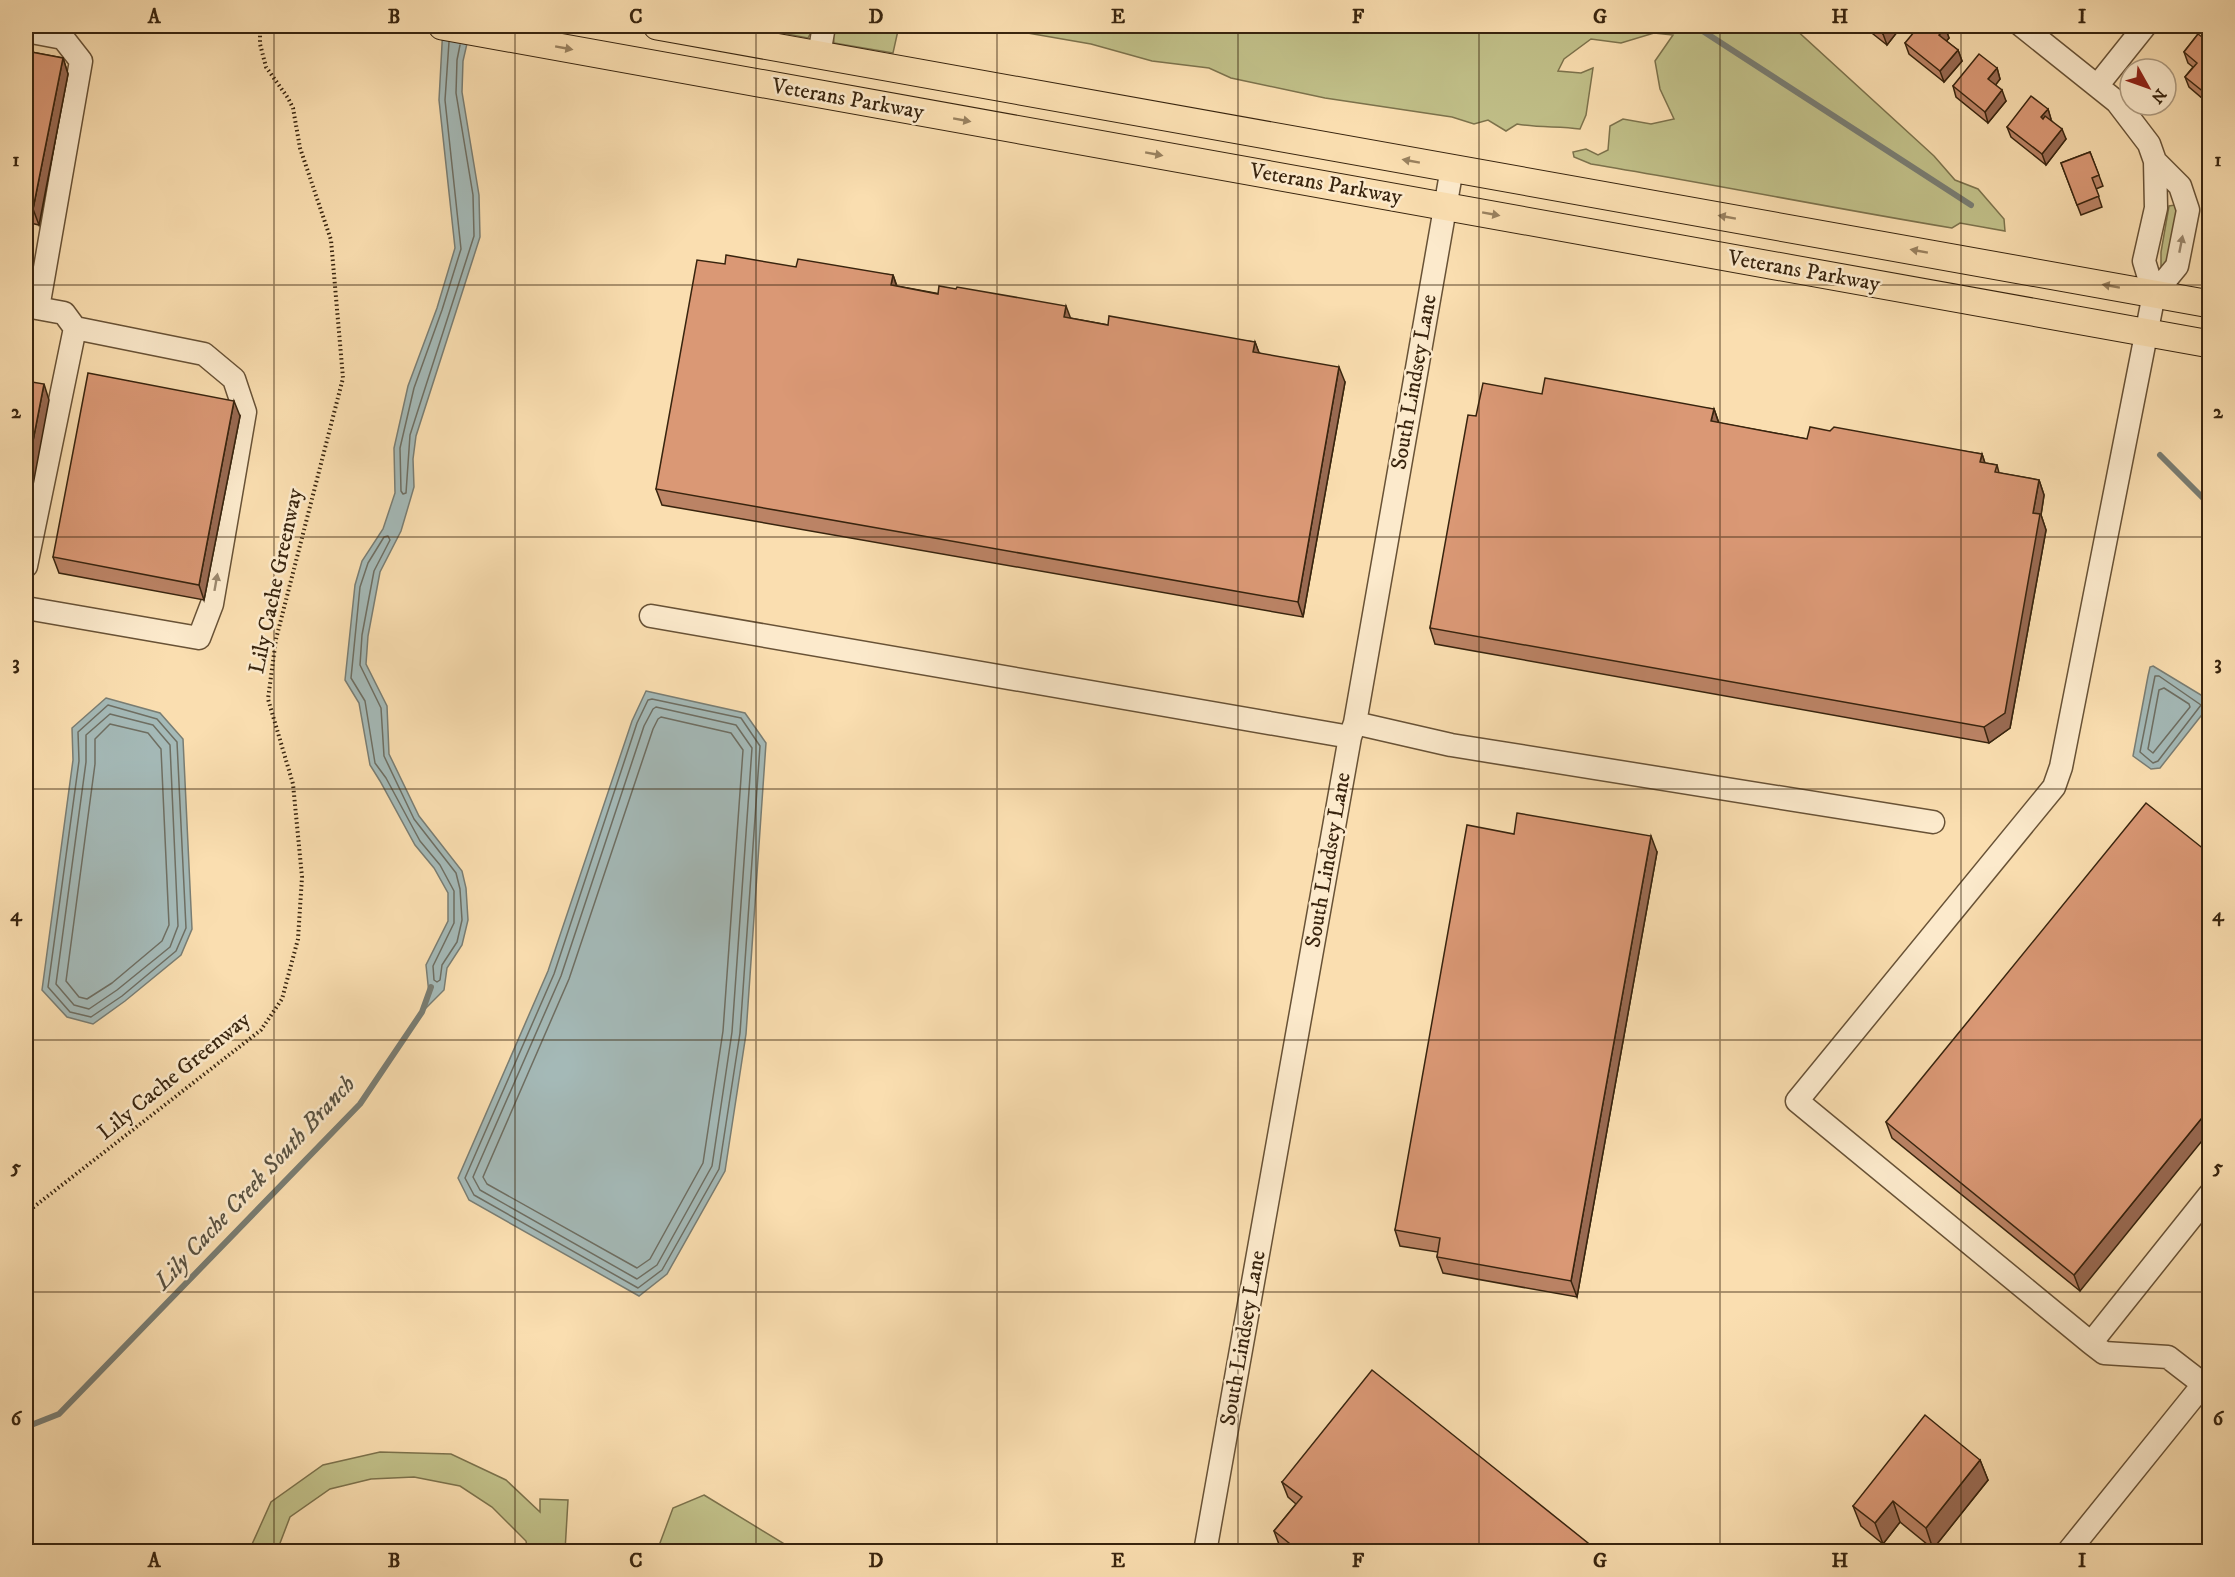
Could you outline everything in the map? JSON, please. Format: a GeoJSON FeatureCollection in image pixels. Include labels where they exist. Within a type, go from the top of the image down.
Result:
{"type":"FeatureCollection","features":[{"type":"Feature","properties":{"kind":"main road","name":"Veterans Parkway"},"geometry":{"type":"LineString","coordinates":[[442,26],[2210,344]]}},
{"type":"Feature","properties":{"kind":"main road","name":"Veterans Parkway"},"geometry":{"type":"LineString","coordinates":[[657,26],[2210,304]]}},
{"type":"Feature","properties":{"kind":"street"},"geometry":{"type":"LineString","coordinates":[[819,55],[824,26]]}},
{"type":"Feature","properties":{"kind":"street"},"geometry":{"type":"LineString","coordinates":[[2022,26],[2117,102],[2149,144],[2155,161],[2156,208],[2144,261],[2154,294],[2061,767],[2054,787],[1797,1101],[2104,1353],[2168,1357],[2206,1380],[2068,1551]]}},
{"type":"Feature","properties":{"kind":"street"},"geometry":{"type":"LineString","coordinates":[[2097,86],[2145,26]]}},
{"type":"Feature","properties":{"kind":"street"},"geometry":{"type":"LineString","coordinates":[[26,31],[63,38],[81,61],[32,307],[64,313],[75,328],[204,354],[234,378],[245,412],[212,604],[199,638],[26,608]]}},
{"type":"Feature","properties":{"kind":"street"},"geometry":{"type":"LineString","coordinates":[[2154,294],[2177,266],[2188,210],[2180,186],[2155,161]]}},
{"type":"Feature","properties":{"kind":"street","name":"South Lindsey Lane"},"geometry":{"type":"LineString","coordinates":[[1205,1551],[1452,168]]}},
{"type":"Feature","properties":{"kind":"street"},"geometry":{"type":"LineString","coordinates":[[26,566],[75,328]]}},
{"type":"Feature","properties":{"kind":"street"},"geometry":{"type":"LineString","coordinates":[[651,616],[1933,822]]}},
{"type":"Feature","properties":{"kind":"street"},"geometry":{"type":"LineString","coordinates":[[2091,1343],[2210,1194]]}},
{"type":"Feature","properties":{"kind":"path","name":"Lily Cache Greenway"},"geometry":{"type":"LineString","coordinates":[[26,1213],[261,1030],[282,999],[298,939],[302,877],[293,784],[268,699],[276,639],[343,378],[331,240],[300,148],[293,108],[266,67],[260,44],[260,26]]}},
{"type":"Feature","properties":{"kind":"shaded area"},"geometry":{"type":"Polygon","coordinates":[[[772,26],[815,26],[808,38],[771,31],[772,26]]]}},
{"type":"Feature","properties":{"kind":"shaded area"},"geometry":{"type":"Polygon","coordinates":[[[832,26],[899,26],[893,53],[834,43],[832,26]]]}},
{"type":"Feature","properties":{"kind":"shaded area"},"geometry":{"type":"Polygon","coordinates":[[[987,26],[1785,26],[1794,28],[1934,156],[1955,180],[1978,189],[2004,219],[2005,231],[1960,223],[1952,228],[1591,164],[1574,157],[1573,152],[1586,149],[1598,155],[1608,150],[1610,126],[1623,119],[1651,124],[1674,119],[1660,89],[1655,61],[1673,35],[1654,33],[1621,43],[1591,39],[1564,59],[1558,71],[1581,73],[1593,68],[1586,115],[1580,129],[1517,124],[1506,131],[1488,120],[1474,124],[1452,117],[1325,98],[1231,78],[1209,68],[1152,61],[1091,44],[987,26]]]}},
{"type":"Feature","properties":{"kind":"shaded area"},"geometry":{"type":"Polygon","coordinates":[[[2175,205],[2178,211],[2167,266],[2161,266],[2161,252],[2169,206],[2175,205]]]}},
{"type":"Feature","properties":{"kind":"shaded area"},"geometry":{"type":"Polygon","coordinates":[[[380,1452],[451,1454],[506,1480],[540,1512],[540,1499],[568,1500],[565,1551],[528,1551],[526,1541],[492,1507],[460,1486],[414,1477],[371,1479],[330,1489],[290,1517],[277,1551],[249,1551],[271,1502],[323,1465],[380,1452]]]}},
{"type":"Feature","properties":{"kind":"shaded area"},"geometry":{"type":"Polygon","coordinates":[[[704,1495],[796,1551],[657,1551],[673,1508],[704,1495]]]}},
{"type":"Feature","properties":{"kind":"water"},"geometry":{"type":"Polygon","coordinates":[[[443,26],[471,26],[463,61],[462,92],[479,195],[480,237],[416,436],[413,459],[414,487],[401,531],[380,572],[368,636],[366,664],[387,706],[389,754],[419,816],[462,871],[466,888],[468,920],[462,945],[447,968],[444,990],[422,1012],[429,994],[426,965],[448,921],[448,893],[434,868],[415,845],[370,765],[359,703],[345,680],[355,585],[362,561],[383,529],[395,493],[394,448],[408,386],[437,308],[455,248],[439,100],[443,26]]]}},
{"type":"Feature","properties":{"kind":"water"},"geometry":{"type":"Polygon","coordinates":[[[2153,666],[2206,698],[2208,707],[2160,768],[2151,769],[2133,756],[2150,667],[2153,666]]]}},
{"type":"Feature","properties":{"kind":"water"},"geometry":{"type":"Polygon","coordinates":[[[646,691],[745,713],[766,743],[746,1034],[725,1171],[667,1274],[639,1296],[469,1200],[458,1178],[548,971],[632,721],[646,691]]]}},
{"type":"Feature","properties":{"kind":"water"},"geometry":{"type":"Polygon","coordinates":[[[106,698],[160,713],[183,739],[192,929],[181,955],[93,1024],[67,1017],[42,990],[73,760],[72,728],[106,698]]]}},
{"type":"Feature","properties":{"kind":"building"},"geometry":{"type":"Polygon","coordinates":[[[1872,26],[1890,26],[1883,34],[1872,26]]]}},
{"type":"Feature","properties":{"kind":"building"},"geometry":{"type":"Polygon","coordinates":[[[1919,26],[1945,27],[1939,35],[1958,50],[1940,71],[1905,43],[1919,26]]]}},
{"type":"Feature","properties":{"kind":"building"},"geometry":{"type":"Polygon","coordinates":[[[2198,34],[2210,43],[2210,88],[2205,93],[2185,77],[2197,63],[2184,52],[2198,34]]]}},
{"type":"Feature","properties":{"kind":"building"},"geometry":{"type":"Polygon","coordinates":[[[26,51],[63,58],[33,209],[26,207],[26,51]]]}},
{"type":"Feature","properties":{"kind":"building"},"geometry":{"type":"Polygon","coordinates":[[[1979,54],[1997,68],[1988,79],[2002,90],[1985,112],[1953,86],[1979,54]]]}},
{"type":"Feature","properties":{"kind":"building"},"geometry":{"type":"Polygon","coordinates":[[[2031,96],[2048,109],[2041,117],[2043,119],[2045,116],[2062,129],[2042,154],[2007,127],[2031,96]]]}},
{"type":"Feature","properties":{"kind":"building"},"geometry":{"type":"Polygon","coordinates":[[[2090,152],[2099,175],[2092,178],[2099,196],[2077,205],[2061,163],[2090,152]]]}},
{"type":"Feature","properties":{"kind":"building"},"geometry":{"type":"Polygon","coordinates":[[[726,255],[796,267],[798,259],[893,275],[891,285],[938,294],[939,286],[956,289],[957,287],[1066,306],[1064,317],[1108,325],[1109,316],[1255,342],[1253,352],[1339,367],[1298,602],[656,489],[697,260],[725,264],[726,255]]]}},
{"type":"Feature","properties":{"kind":"building"},"geometry":{"type":"Polygon","coordinates":[[[88,373],[234,401],[199,585],[53,557],[88,373]]]}},
{"type":"Feature","properties":{"kind":"building"},"geometry":{"type":"Polygon","coordinates":[[[1545,378],[1714,409],[1711,421],[1807,439],[1810,427],[1830,431],[1834,427],[1982,454],[1980,462],[1997,465],[1995,472],[2039,480],[2033,513],[2040,514],[2005,713],[1984,727],[1430,628],[1468,415],[1476,416],[1483,383],[1542,394],[1545,378]]]}},
{"type":"Feature","properties":{"kind":"building"},"geometry":{"type":"Polygon","coordinates":[[[26,381],[44,384],[26,477],[26,381]]]}},
{"type":"Feature","properties":{"kind":"building"},"geometry":{"type":"Polygon","coordinates":[[[2146,803],[2210,854],[2210,1108],[2074,1275],[1886,1122],[2146,803]]]}},
{"type":"Feature","properties":{"kind":"building"},"geometry":{"type":"Polygon","coordinates":[[[1517,813],[1651,836],[1571,1281],[1437,1257],[1440,1238],[1395,1230],[1467,825],[1514,834],[1517,813]]]}},
{"type":"Feature","properties":{"kind":"building"},"geometry":{"type":"Polygon","coordinates":[[[1372,1370],[1598,1551],[1299,1551],[1274,1531],[1302,1497],[1282,1482],[1372,1370]]]}},
{"type":"Feature","properties":{"kind":"building"},"geometry":{"type":"Polygon","coordinates":[[[1925,1415],[1980,1460],[1926,1528],[1893,1501],[1875,1523],[1853,1506],[1925,1415]]]}},
{"type":"Feature","properties":{"kind":"waterway"},"geometry":{"type":"LineString","coordinates":[[1695,26],[1971,205]]}},
{"type":"Feature","properties":{"kind":"waterway"},"geometry":{"type":"LineString","coordinates":[[2160,455],[2210,505]]}},
{"type":"Feature","properties":{"kind":"waterway","name":"Lily Cache Creek South Branch"},"geometry":{"type":"LineString","coordinates":[[26,1427],[59,1414],[360,1104],[422,1012],[431,987]]}}]}
